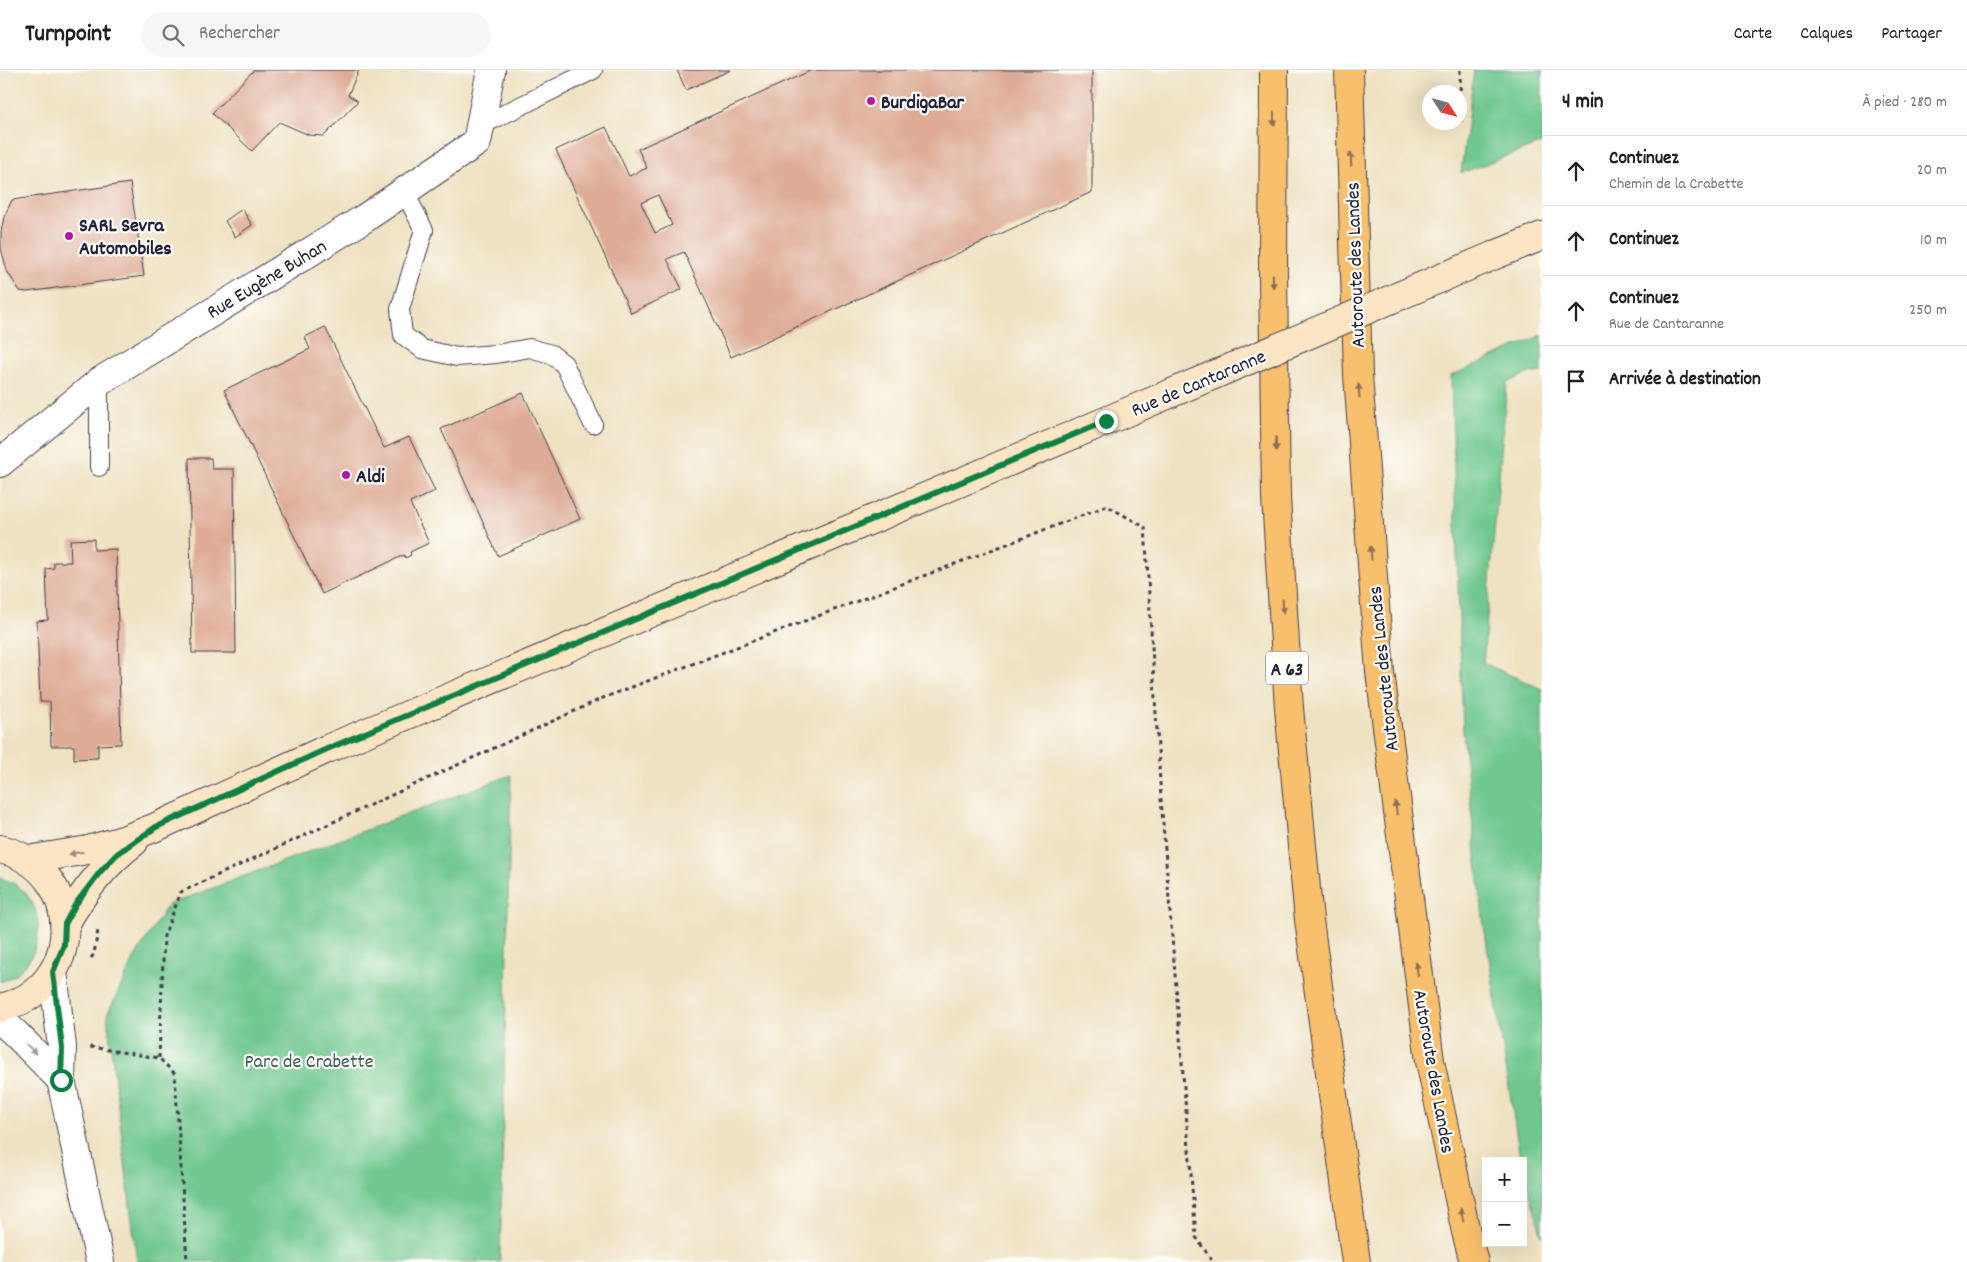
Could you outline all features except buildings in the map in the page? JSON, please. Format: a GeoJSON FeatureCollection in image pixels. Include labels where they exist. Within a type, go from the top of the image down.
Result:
{"type":"FeatureCollection","features":[{"type":"Feature","properties":{"kind":"highway","name":"A 63"},"geometry":{"type":"LineString","coordinates":[[1274,70],[1273,274],[1276,487],[1289,708],[1309,920],[1356,1262]]}},
{"type":"Feature","properties":{"kind":"highway","name":"Autoroute des Landes"},"geometry":{"type":"LineString","coordinates":[[1349,70],[1358,375],[1380,672],[1430,1061],[1474,1262]]}},
{"type":"Feature","properties":{"kind":"street","name":"Rue Eugène Buhan"},"geometry":{"type":"LineString","coordinates":[[0,463],[99,382],[365,218],[477,142],[491,70]]}},
{"type":"Feature","properties":{"kind":"street","name":"Rue de Cantaranne"},"geometry":{"type":"LineString","coordinates":[[27,860],[88,850],[123,840],[156,827],[327,749],[1542,236]]}},
{"type":"Feature","properties":{"kind":"street","name":"Rue de Cantaranne"},"geometry":{"type":"LineString","coordinates":[[65,924],[75,905],[100,872],[117,854],[156,827]]}},
{"type":"Feature","properties":{"kind":"street"},"geometry":{"type":"LineString","coordinates":[[0,849],[19,855],[42,872],[54,887],[62,905],[65,924],[64,945],[53,972],[36,992],[13,1005],[0,1008]]}},
{"type":"Feature","properties":{"kind":"street"},"geometry":{"type":"LineString","coordinates":[[53,972],[62,1048],[61,1080],[100,1262]]}},
{"type":"Feature","properties":{"kind":"street"},"geometry":{"type":"LineString","coordinates":[[0,1020],[15,1032],[61,1080]]}},
{"type":"Feature","properties":{"kind":"lane"},"geometry":{"type":"LineString","coordinates":[[480,126],[593,70]]}},
{"type":"Feature","properties":{"kind":"lane"},"geometry":{"type":"LineString","coordinates":[[404,191],[424,230],[400,309],[403,335],[422,349],[457,357],[496,354],[530,348],[551,354],[564,364],[593,424]]}},
{"type":"Feature","properties":{"kind":"lane"},"geometry":{"type":"LineString","coordinates":[[99,382],[99,467]]}},
{"type":"Feature","properties":{"kind":"path"},"geometry":{"type":"LineString","coordinates":[[1460,70],[1460,85]]}},
{"type":"Feature","properties":{"kind":"path"},"geometry":{"type":"LineString","coordinates":[[159,1058],[164,936],[180,892],[603,698],[1107,506],[1145,527],[1161,799],[1196,1237],[1213,1262]]}},
{"type":"Feature","properties":{"kind":"path"},"geometry":{"type":"LineString","coordinates":[[87,1046],[159,1058],[175,1074],[187,1262]]}},
{"type":"Feature","properties":{"kind":"green space"},"geometry":{"type":"Polygon","coordinates":[[[1474,70],[1542,70],[1542,143],[1461,173],[1474,70]]]}},
{"type":"Feature","properties":{"kind":"green space"},"geometry":{"type":"Polygon","coordinates":[[[1542,335],[1542,372],[1526,374],[1507,383],[1483,663],[1542,689],[1542,1237],[1527,1183],[1527,1157],[1520,1157],[1483,919],[1463,732],[1451,376],[1542,335]]]}},
{"type":"Feature","properties":{"kind":"green space","name":"Parc de Crabette"},"geometry":{"type":"Polygon","coordinates":[[[511,775],[500,1262],[137,1262],[107,1015],[136,955],[168,905],[511,775]]]}},
{"type":"Feature","properties":{"kind":"green space"},"geometry":{"type":"Polygon","coordinates":[[[0,878],[17,886],[29,897],[36,912],[38,929],[36,945],[28,961],[16,973],[0,982],[0,878]]]}},
{"type":"Feature","properties":{"kind":"place","name":"BurdigaBar"},"geometry":{"type":"Point","coordinates":[871,101]}},
{"type":"Feature","properties":{"kind":"place","name":"SARL Sevra Automobiles"},"geometry":{"type":"Point","coordinates":[69,236]}},
{"type":"Feature","properties":{"kind":"place","name":"Aldi"},"geometry":{"type":"Point","coordinates":[346,475]}},
{"type":"Feature","properties":{"kind":"route"},"geometry":{"type":"LineString","coordinates":[[61,1080],[62,1048],[53,972],[58,964],[64,945],[65,924],[75,905],[100,872],[117,854],[156,827],[327,749],[1106,421]]}}]}
